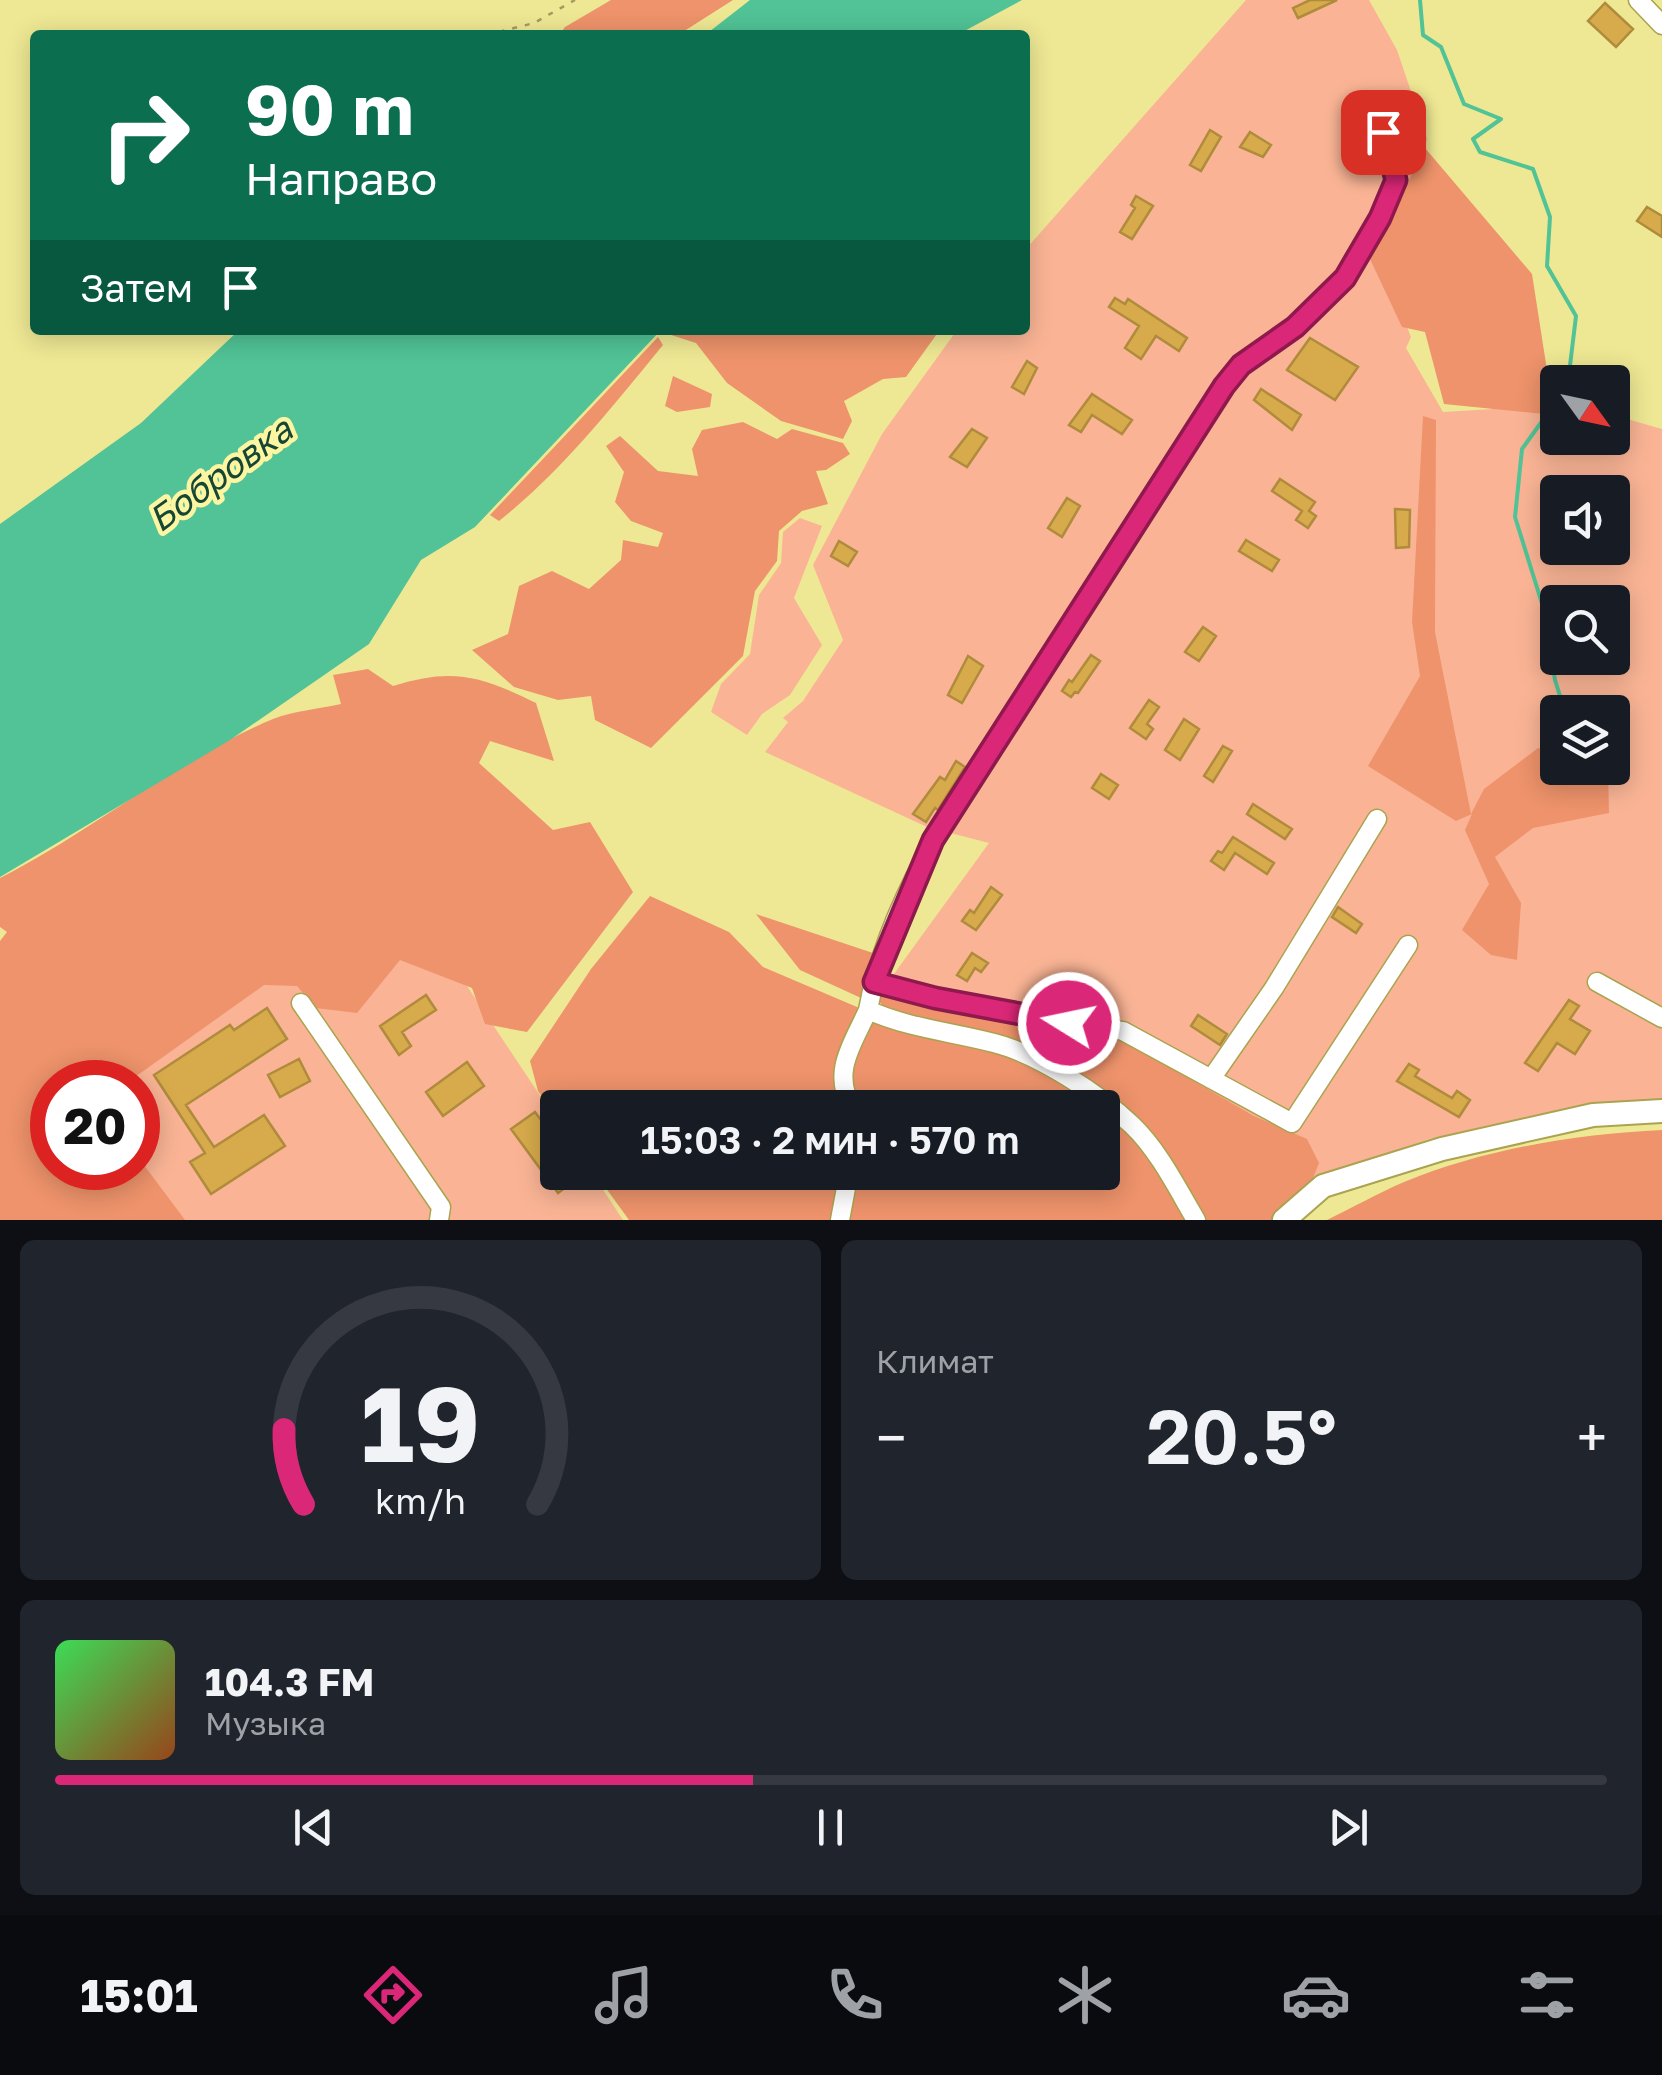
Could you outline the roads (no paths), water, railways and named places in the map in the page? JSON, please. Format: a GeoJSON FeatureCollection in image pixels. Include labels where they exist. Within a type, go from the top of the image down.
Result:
{"type":"FeatureCollection","features":[{"type":"Feature","properties":{"kind":"main road"},"geometry":{"type":"LineString","coordinates":[[1284,1220],[1323,1186],[1442,1149],[1593,1116],[1662,1111]]}},
{"type":"Feature","properties":{"kind":"street"},"geometry":{"type":"LineString","coordinates":[[1638,0],[1662,25]]}},
{"type":"Feature","properties":{"kind":"street"},"geometry":{"type":"LineString","coordinates":[[842,1090],[842,1071],[868,1010],[874,982],[933,840],[1224,386],[1241,365],[1295,327],[1345,278],[1380,218],[1396,180],[1383,132]]}},
{"type":"Feature","properties":{"kind":"street"},"geometry":{"type":"LineString","coordinates":[[1211,1079],[1274,988],[1377,819]]}},
{"type":"Feature","properties":{"kind":"street"},"geometry":{"type":"LineString","coordinates":[[874,982],[988,1008],[1124,1031],[1292,1123],[1408,945]]}},
{"type":"Feature","properties":{"kind":"street"},"geometry":{"type":"LineString","coordinates":[[1597,982],[1662,1018]]}},
{"type":"Feature","properties":{"kind":"street"},"geometry":{"type":"LineString","coordinates":[[301,1002],[441,1207],[439,1220]]}},
{"type":"Feature","properties":{"kind":"street"},"geometry":{"type":"LineString","coordinates":[[868,1010],[998,1044],[1084,1088],[1133,1126],[1162,1163],[1196,1220]]}},
{"type":"Feature","properties":{"kind":"street"},"geometry":{"type":"LineString","coordinates":[[840,1220],[846,1190]]}},
{"type":"Feature","properties":{"kind":"water"},"geometry":{"type":"Polygon","coordinates":[[[750,0],[1022,0],[966,30],[711,30],[750,0]]]}},
{"type":"Feature","properties":{"kind":"water","name":"Бобровка"},"geometry":{"type":"Polygon","coordinates":[[[234,335],[656,335],[475,527],[421,560],[369,644],[230,740],[0,877],[0,524],[141,423],[234,335]]]}},
{"type":"Feature","properties":{"kind":"waterway"},"geometry":{"type":"LineString","coordinates":[[1420,0],[1423,35],[1441,47],[1464,104],[1501,119],[1473,139],[1480,152],[1533,169],[1550,217],[1547,266],[1576,316],[1570,365]]}},
{"type":"Feature","properties":{"kind":"waterway"},"geometry":{"type":"LineString","coordinates":[[1540,424],[1522,449],[1515,517],[1544,610],[1560,695]]}}]}
